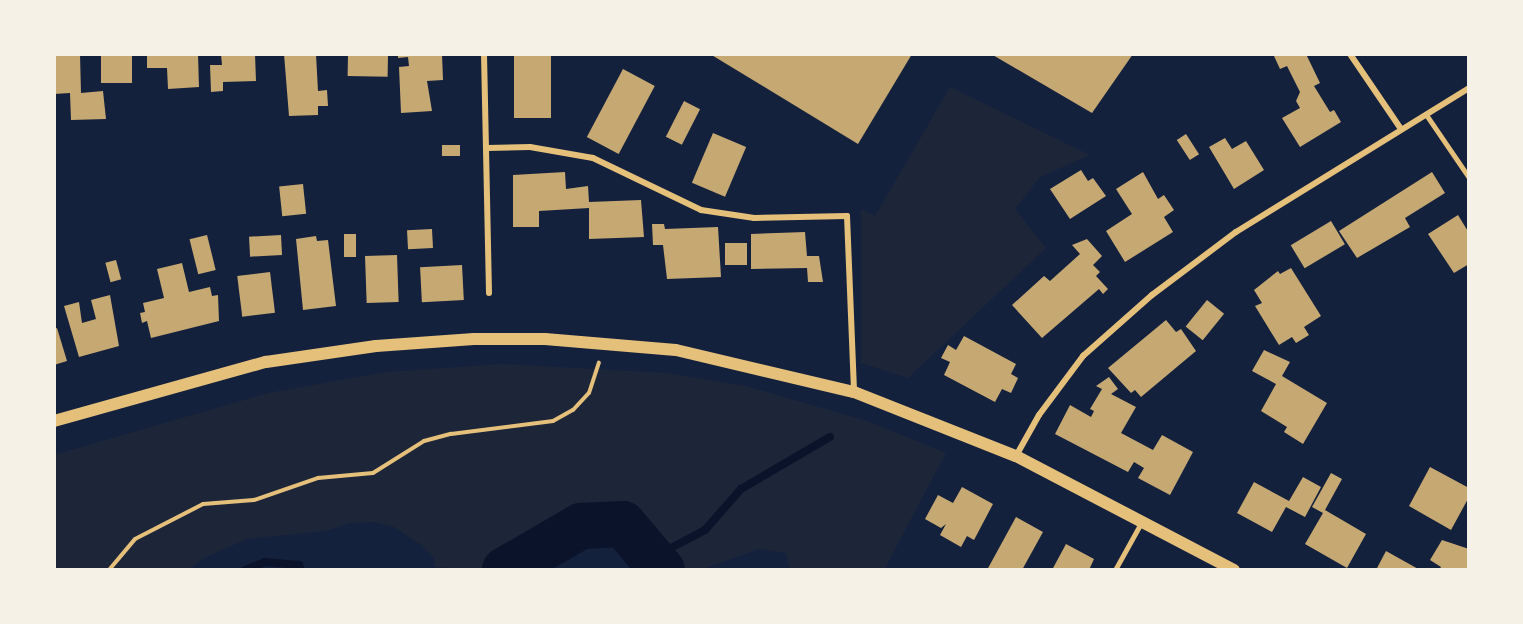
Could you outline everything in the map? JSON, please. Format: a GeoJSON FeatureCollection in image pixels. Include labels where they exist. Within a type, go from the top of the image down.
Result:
{"type":"FeatureCollection","features":[{"type":"Feature","properties":{"kind":"main road"},"geometry":{"type":"LineString","coordinates":[[54,421],[266,362],[376,346],[474,339],[602,343],[676,350],[854,392],[1016,456],[1234,570]]}},
{"type":"Feature","properties":{"kind":"street"},"geometry":{"type":"LineString","coordinates":[[484,54],[489,293]]}},
{"type":"Feature","properties":{"kind":"street"},"geometry":{"type":"LineString","coordinates":[[1350,54],[1401,129]]}},
{"type":"Feature","properties":{"kind":"street"},"geometry":{"type":"LineString","coordinates":[[1016,456],[1039,415],[1083,356],[1152,295],[1236,232],[1469,88]]}},
{"type":"Feature","properties":{"kind":"street"},"geometry":{"type":"LineString","coordinates":[[487,148],[530,147],[593,159],[701,210],[754,218],[847,216],[854,392]]}},
{"type":"Feature","properties":{"kind":"lane"},"geometry":{"type":"LineString","coordinates":[[1426,114],[1469,177]]}},
{"type":"Feature","properties":{"kind":"lane"},"geometry":{"type":"LineString","coordinates":[[1115,570],[1142,520]]}},
{"type":"Feature","properties":{"kind":"path"},"geometry":{"type":"LineString","coordinates":[[109,570],[135,539],[203,504],[254,500],[318,478],[373,473],[424,441],[451,434],[553,421],[573,410],[589,393],[602,343]]}},
{"type":"Feature","properties":{"kind":"shaded area"},"geometry":{"type":"Polygon","coordinates":[[[950,87],[1090,155],[1040,177],[1015,209],[1046,248],[908,378],[861,363],[861,209],[875,216],[950,87]]]}},
{"type":"Feature","properties":{"kind":"shaded area"},"geometry":{"type":"Polygon","coordinates":[[[502,364],[666,373],[746,386],[867,421],[946,453],[884,570],[790,570],[786,553],[759,549],[700,570],[681,570],[645,532],[616,513],[589,512],[499,565],[483,570],[435,567],[434,558],[421,545],[394,527],[374,522],[349,523],[326,531],[247,539],[204,558],[188,570],[54,570],[54,455],[268,393],[386,372],[502,364]]]}},
{"type":"Feature","properties":{"kind":"building"},"geometry":{"type":"Polygon","coordinates":[[[54,54],[80,54],[81,93],[103,91],[106,119],[71,120],[70,93],[54,94],[54,54]]]}},
{"type":"Feature","properties":{"kind":"building"},"geometry":{"type":"Polygon","coordinates":[[[101,54],[132,54],[132,83],[101,83],[101,54]]]}},
{"type":"Feature","properties":{"kind":"building"},"geometry":{"type":"Polygon","coordinates":[[[147,54],[198,54],[199,87],[168,89],[167,68],[147,68],[147,54]]]}},
{"type":"Feature","properties":{"kind":"building"},"geometry":{"type":"Polygon","coordinates":[[[221,54],[255,54],[256,81],[223,82],[223,91],[211,92],[210,65],[222,65],[221,54]]]}},
{"type":"Feature","properties":{"kind":"building"},"geometry":{"type":"Polygon","coordinates":[[[284,54],[316,54],[318,91],[327,90],[328,106],[318,106],[318,115],[289,116],[284,54]]]}},
{"type":"Feature","properties":{"kind":"building"},"geometry":{"type":"Polygon","coordinates":[[[348,54],[388,55],[388,77],[348,76],[348,54]]]}},
{"type":"Feature","properties":{"kind":"building"},"geometry":{"type":"Polygon","coordinates":[[[398,54],[442,54],[443,80],[427,81],[432,111],[401,113],[399,67],[409,66],[408,57],[398,58],[398,54]]]}},
{"type":"Feature","properties":{"kind":"building"},"geometry":{"type":"Polygon","coordinates":[[[514,54],[551,54],[551,118],[514,118],[514,54]]]}},
{"type":"Feature","properties":{"kind":"building"},"geometry":{"type":"Polygon","coordinates":[[[710,54],[912,54],[858,144],[710,54]]]}},
{"type":"Feature","properties":{"kind":"building"},"geometry":{"type":"Polygon","coordinates":[[[991,54],[1133,54],[1092,113],[991,54]]]}},
{"type":"Feature","properties":{"kind":"building"},"geometry":{"type":"Polygon","coordinates":[[[1306,54],[1320,83],[1314,86],[1330,112],[1334,110],[1341,122],[1300,147],[1282,118],[1300,108],[1296,101],[1300,92],[1287,66],[1280,69],[1274,56],[1306,54]]]}},
{"type":"Feature","properties":{"kind":"building"},"geometry":{"type":"Polygon","coordinates":[[[623,69],[655,86],[619,154],[587,137],[623,69]]]}},
{"type":"Feature","properties":{"kind":"building"},"geometry":{"type":"Polygon","coordinates":[[[684,101],[700,109],[682,145],[666,137],[684,101]]]}},
{"type":"Feature","properties":{"kind":"building"},"geometry":{"type":"Polygon","coordinates":[[[713,133],[746,147],[725,197],[692,183],[713,133]]]}},
{"type":"Feature","properties":{"kind":"building"},"geometry":{"type":"Polygon","coordinates":[[[1186,134],[1199,154],[1190,160],[1177,140],[1186,134]]]}},
{"type":"Feature","properties":{"kind":"building"},"geometry":{"type":"Polygon","coordinates":[[[1225,138],[1232,149],[1246,141],[1264,170],[1234,189],[1209,147],[1225,138]]]}},
{"type":"Feature","properties":{"kind":"building"},"geometry":{"type":"Polygon","coordinates":[[[442,145],[460,145],[460,156],[442,156],[442,145]]]}},
{"type":"Feature","properties":{"kind":"building"},"geometry":{"type":"Polygon","coordinates":[[[1081,170],[1088,181],[1093,178],[1106,196],[1070,219],[1050,189],[1081,170]]]}},
{"type":"Feature","properties":{"kind":"building"},"geometry":{"type":"Polygon","coordinates":[[[565,172],[566,189],[588,186],[589,202],[641,200],[644,237],[589,239],[589,208],[539,211],[539,227],[513,227],[513,175],[565,172]]]}},
{"type":"Feature","properties":{"kind":"building"},"geometry":{"type":"Polygon","coordinates":[[[1143,172],[1158,199],[1164,195],[1174,210],[1164,217],[1173,232],[1125,262],[1106,231],[1132,214],[1116,189],[1143,172]]]}},
{"type":"Feature","properties":{"kind":"building"},"geometry":{"type":"Polygon","coordinates":[[[1432,172],[1445,193],[1405,218],[1410,227],[1357,258],[1339,231],[1432,172]]]}},
{"type":"Feature","properties":{"kind":"building"},"geometry":{"type":"Polygon","coordinates":[[[303,184],[306,214],[282,216],[279,187],[303,184]]]}},
{"type":"Feature","properties":{"kind":"building"},"geometry":{"type":"Polygon","coordinates":[[[1458,215],[1469,233],[1469,264],[1454,273],[1428,234],[1458,215]]]}},
{"type":"Feature","properties":{"kind":"building"},"geometry":{"type":"Polygon","coordinates":[[[1331,221],[1345,244],[1305,268],[1291,245],[1331,221]]]}},
{"type":"Feature","properties":{"kind":"building"},"geometry":{"type":"Polygon","coordinates":[[[652,224],[664,224],[665,229],[718,227],[721,277],[667,279],[663,245],[653,245],[652,224]]]}},
{"type":"Feature","properties":{"kind":"building"},"geometry":{"type":"Polygon","coordinates":[[[432,229],[433,248],[408,249],[407,230],[432,229]]]}},
{"type":"Feature","properties":{"kind":"building"},"geometry":{"type":"Polygon","coordinates":[[[805,232],[807,256],[819,256],[823,282],[808,282],[807,268],[751,269],[751,234],[805,232]]]}},
{"type":"Feature","properties":{"kind":"building"},"geometry":{"type":"Polygon","coordinates":[[[344,234],[356,234],[356,257],[344,257],[344,234]]]}},
{"type":"Feature","properties":{"kind":"building"},"geometry":{"type":"Polygon","coordinates":[[[207,235],[216,270],[198,274],[190,239],[207,235]]]}},
{"type":"Feature","properties":{"kind":"building"},"geometry":{"type":"Polygon","coordinates":[[[281,235],[282,255],[250,257],[249,237],[281,235]]]}},
{"type":"Feature","properties":{"kind":"building"},"geometry":{"type":"Polygon","coordinates":[[[316,236],[317,241],[328,240],[336,306],[303,310],[296,239],[316,236]]]}},
{"type":"Feature","properties":{"kind":"building"},"geometry":{"type":"Polygon","coordinates":[[[1087,239],[1102,256],[1093,265],[1100,272],[1096,276],[1108,289],[1103,294],[1099,289],[1042,338],[1012,305],[1044,276],[1050,281],[1080,254],[1072,245],[1087,239]]]}},
{"type":"Feature","properties":{"kind":"building"},"geometry":{"type":"Polygon","coordinates":[[[725,243],[747,243],[747,265],[725,265],[725,243]]]}},
{"type":"Feature","properties":{"kind":"building"},"geometry":{"type":"Polygon","coordinates":[[[397,255],[399,302],[367,303],[365,256],[397,255]]]}},
{"type":"Feature","properties":{"kind":"building"},"geometry":{"type":"Polygon","coordinates":[[[116,260],[121,279],[111,282],[105,263],[116,260]]]}},
{"type":"Feature","properties":{"kind":"building"},"geometry":{"type":"Polygon","coordinates":[[[182,263],[189,292],[210,287],[212,296],[218,295],[219,321],[151,338],[147,321],[142,323],[140,313],[145,312],[143,303],[164,298],[157,269],[182,263]]]}},
{"type":"Feature","properties":{"kind":"building"},"geometry":{"type":"Polygon","coordinates":[[[462,265],[464,300],[422,302],[420,267],[462,265]]]}},
{"type":"Feature","properties":{"kind":"building"},"geometry":{"type":"Polygon","coordinates":[[[1291,268],[1321,316],[1304,327],[1309,335],[1296,343],[1292,337],[1279,345],[1255,306],[1262,303],[1254,290],[1278,271],[1280,274],[1291,268]]]}},
{"type":"Feature","properties":{"kind":"building"},"geometry":{"type":"Polygon","coordinates":[[[270,272],[275,313],[242,317],[237,276],[270,272]]]}},
{"type":"Feature","properties":{"kind":"building"},"geometry":{"type":"Polygon","coordinates":[[[110,295],[119,346],[79,357],[64,306],[79,302],[82,323],[96,319],[91,300],[110,295]]]}},
{"type":"Feature","properties":{"kind":"building"},"geometry":{"type":"Polygon","coordinates":[[[1207,300],[1224,314],[1203,340],[1186,326],[1207,300]]]}},
{"type":"Feature","properties":{"kind":"building"},"geometry":{"type":"Polygon","coordinates":[[[1166,320],[1176,332],[1181,329],[1196,351],[1141,397],[1135,390],[1131,393],[1108,368],[1166,320]]]}},
{"type":"Feature","properties":{"kind":"building"},"geometry":{"type":"Polygon","coordinates":[[[57,328],[67,361],[54,365],[54,329],[57,328]]]}},
{"type":"Feature","properties":{"kind":"building"},"geometry":{"type":"Polygon","coordinates":[[[964,336],[1016,364],[1011,374],[1018,378],[1011,393],[1002,389],[995,402],[944,375],[950,362],[941,358],[948,345],[956,350],[964,336]]]}},
{"type":"Feature","properties":{"kind":"building"},"geometry":{"type":"Polygon","coordinates":[[[1264,350],[1290,362],[1282,376],[1327,403],[1303,444],[1284,432],[1287,427],[1261,411],[1276,384],[1252,371],[1264,350]]]}},
{"type":"Feature","properties":{"kind":"building"},"geometry":{"type":"Polygon","coordinates":[[[1109,377],[1118,389],[1111,394],[1136,407],[1121,433],[1153,450],[1162,435],[1193,452],[1170,495],[1138,478],[1144,468],[1134,462],[1128,472],[1055,434],[1070,405],[1091,417],[1094,411],[1090,409],[1102,389],[1096,386],[1109,377]]]}},
{"type":"Feature","properties":{"kind":"building"},"geometry":{"type":"Polygon","coordinates":[[[1430,467],[1469,488],[1469,497],[1451,530],[1409,506],[1430,467]]]}},
{"type":"Feature","properties":{"kind":"building"},"geometry":{"type":"Polygon","coordinates":[[[1331,473],[1342,479],[1325,510],[1366,534],[1347,568],[1305,544],[1323,513],[1312,507],[1331,473]]]}},
{"type":"Feature","properties":{"kind":"building"},"geometry":{"type":"Polygon","coordinates":[[[1303,477],[1321,487],[1305,517],[1286,507],[1272,532],[1237,513],[1254,482],[1289,501],[1303,477]]]}},
{"type":"Feature","properties":{"kind":"building"},"geometry":{"type":"Polygon","coordinates":[[[962,487],[993,504],[974,540],[967,536],[961,547],[940,535],[946,524],[941,528],[925,519],[938,495],[953,503],[962,487]]]}},
{"type":"Feature","properties":{"kind":"building"},"geometry":{"type":"Polygon","coordinates":[[[1016,517],[1043,532],[1022,570],[987,570],[1016,517]]]}},
{"type":"Feature","properties":{"kind":"building"},"geometry":{"type":"Polygon","coordinates":[[[1442,540],[1469,549],[1469,570],[1439,570],[1441,567],[1430,560],[1442,540]]]}},
{"type":"Feature","properties":{"kind":"building"},"geometry":{"type":"Polygon","coordinates":[[[1066,544],[1094,559],[1089,570],[1052,570],[1066,544]]]}},
{"type":"Feature","properties":{"kind":"building"},"geometry":{"type":"Polygon","coordinates":[[[1386,551],[1420,570],[1376,570],[1386,551]]]}},
{"type":"Feature","properties":{"kind":"waterway"},"geometry":{"type":"LineString","coordinates":[[652,558],[705,530],[741,489],[830,437]]}},
{"type":"Feature","properties":{"kind":"waterway"},"geometry":{"type":"LineString","coordinates":[[505,570],[581,526],[623,524],[662,570]]}},
{"type":"Feature","properties":{"kind":"waterway"},"geometry":{"type":"LineString","coordinates":[[245,570],[265,562],[299,565],[301,570]]}}]}
